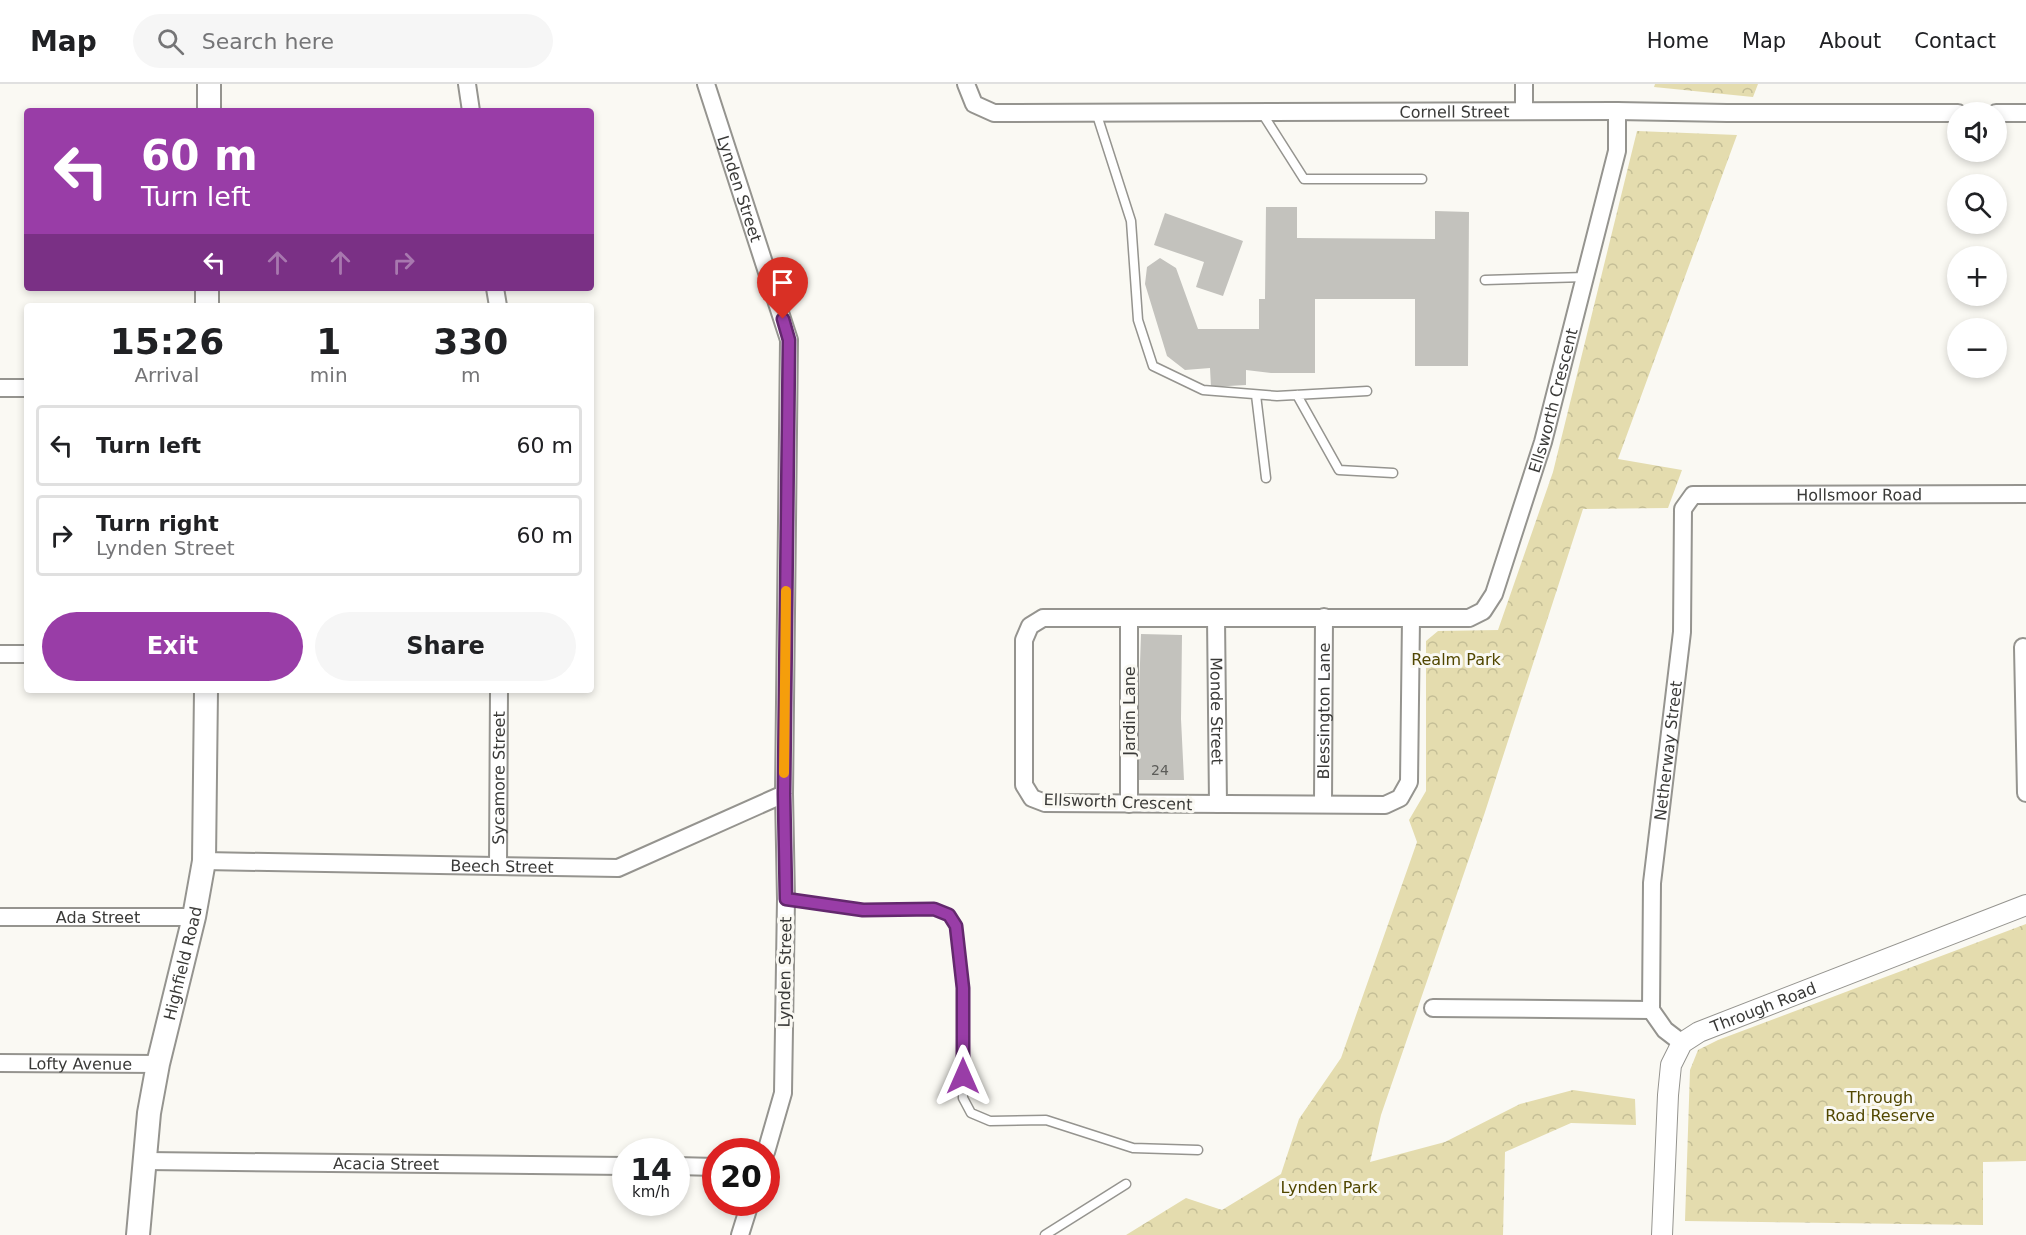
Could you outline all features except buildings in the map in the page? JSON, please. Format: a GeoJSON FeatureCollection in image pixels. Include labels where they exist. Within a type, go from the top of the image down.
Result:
{"type":"FeatureCollection","features":[{"type":"Feature","properties":{"kind":"main road"},"geometry":{"type":"LineString","coordinates":[[209,84],[209,108]]}},
{"type":"Feature","properties":{"kind":"main road","name":"Highfield Road"},"geometry":{"type":"LineString","coordinates":[[138,1235],[149,1113],[158,1064],[194,917],[204,861],[206,693]]}},
{"type":"Feature","properties":{"kind":"street"},"geometry":{"type":"LineString","coordinates":[[467,84],[471,108]]}},
{"type":"Feature","properties":{"kind":"street","name":"Lynden Street"},"geometry":{"type":"LineString","coordinates":[[706,84],[789,340],[783,1093],[770,1138]]}},
{"type":"Feature","properties":{"kind":"street","name":"Cornell Street"},"geometry":{"type":"LineString","coordinates":[[966,84],[974,104],[994,113],[1524,111],[1947,113]]}},
{"type":"Feature","properties":{"kind":"street"},"geometry":{"type":"LineString","coordinates":[[1524,84],[1524,111]]}},
{"type":"Feature","properties":{"kind":"street","name":"Ellsworth Crescent"},"geometry":{"type":"LineString","coordinates":[[1411,618],[1409,782],[1400,798],[1385,805],[1045,803],[1032,798],[1024,785],[1024,640],[1030,626],[1043,618],[1324,617],[1469,618],[1483,610],[1494,594],[1543,442],[1617,151],[1617,111]]}},
{"type":"Feature","properties":{"kind":"street"},"geometry":{"type":"LineString","coordinates":[[2007,113],[2026,113]]}},
{"type":"Feature","properties":{"kind":"street"},"geometry":{"type":"LineString","coordinates":[[0,388],[24,388]]}},
{"type":"Feature","properties":{"kind":"street","name":"Hollsmoor Road"},"geometry":{"type":"LineString","coordinates":[[1693,495],[2026,494]]}},
{"type":"Feature","properties":{"kind":"street","name":"Netherway Street"},"geometry":{"type":"LineString","coordinates":[[1651,1010],[1652,883],[1682,632],[1683,509],[1693,495]]}},
{"type":"Feature","properties":{"kind":"street","name":"Blessington Lane"},"geometry":{"type":"LineString","coordinates":[[1323,804],[1324,617]]}},
{"type":"Feature","properties":{"kind":"street","name":"Jardin Lane"},"geometry":{"type":"LineString","coordinates":[[1128,804],[1129,618]]}},
{"type":"Feature","properties":{"kind":"street","name":"Monde Street"},"geometry":{"type":"LineString","coordinates":[[1216,618],[1218,804]]}},
{"type":"Feature","properties":{"kind":"street"},"geometry":{"type":"LineString","coordinates":[[2023,646],[2026,793]]}},
{"type":"Feature","properties":{"kind":"street"},"geometry":{"type":"LineString","coordinates":[[0,654],[24,654]]}},
{"type":"Feature","properties":{"kind":"street","name":"Sycamore Street"},"geometry":{"type":"LineString","coordinates":[[498,865],[500,693]]}},
{"type":"Feature","properties":{"kind":"street","name":"Beech Street"},"geometry":{"type":"LineString","coordinates":[[204,861],[618,868],[784,794]]}},
{"type":"Feature","properties":{"kind":"street","name":"Through Road"},"geometry":{"type":"LineString","coordinates":[[1682,1043],[1699,1032],[2026,905]]}},
{"type":"Feature","properties":{"kind":"street","name":"Ada Street"},"geometry":{"type":"LineString","coordinates":[[0,917],[194,917]]}},
{"type":"Feature","properties":{"kind":"street"},"geometry":{"type":"LineString","coordinates":[[1433,1008],[1651,1010],[1665,1030],[1682,1043],[1671,1065],[1662,1235]]}},
{"type":"Feature","properties":{"kind":"street","name":"Lofty Avenue"},"geometry":{"type":"LineString","coordinates":[[0,1063],[158,1064]]}},
{"type":"Feature","properties":{"kind":"street","name":"Acacia Street"},"geometry":{"type":"LineString","coordinates":[[146,1161],[612,1166]]}},
{"type":"Feature","properties":{"kind":"street"},"geometry":{"type":"LineString","coordinates":[[740,1235],[746,1216]]}},
{"type":"Feature","properties":{"kind":"lane"},"geometry":{"type":"LineString","coordinates":[[1096,112],[1131,221],[1138,320],[1153,366],[1203,390],[1256,395],[1367,391]]}},
{"type":"Feature","properties":{"kind":"lane"},"geometry":{"type":"LineString","coordinates":[[1262,112],[1304,179],[1422,178]]}},
{"type":"Feature","properties":{"kind":"lane"},"geometry":{"type":"LineString","coordinates":[[1485,280],[1586,277]]}},
{"type":"Feature","properties":{"kind":"lane"},"geometry":{"type":"LineString","coordinates":[[1256,395],[1266,478]]}},
{"type":"Feature","properties":{"kind":"lane"},"geometry":{"type":"LineString","coordinates":[[1297,395],[1339,470],[1393,473]]}},
{"type":"Feature","properties":{"kind":"lane"},"geometry":{"type":"LineString","coordinates":[[786,899],[863,910],[934,909],[949,915],[956,926],[963,988],[963,1098],[971,1113],[990,1121],[1046,1120],[1133,1148],[1198,1150]]}},
{"type":"Feature","properties":{"kind":"lane"},"geometry":{"type":"LineString","coordinates":[[1045,1235],[1126,1184]]}},
{"type":"Feature","properties":{"kind":"green space"},"geometry":{"type":"Polygon","coordinates":[[[1655,84],[1758,84],[1753,97],[1654,87],[1655,84]]]}},
{"type":"Feature","properties":{"kind":"green space","name":"Lynden Park"},"geometry":{"type":"Polygon","coordinates":[[[1637,131],[1737,135],[1618,459],[1682,470],[1668,508],[1583,509],[1485,812],[1381,1115],[1370,1162],[1445,1142],[1520,1104],[1573,1090],[1635,1099],[1636,1125],[1571,1123],[1505,1152],[1503,1235],[1126,1235],[1186,1198],[1222,1210],[1281,1174],[1299,1119],[1341,1058],[1417,842],[1409,820],[1426,791],[1426,641],[1438,631],[1498,630],[1553,472],[1637,131]]]}},
{"type":"Feature","properties":{"kind":"green space","name":"Through Road Reserve"},"geometry":{"type":"Polygon","coordinates":[[[2026,924],[2026,1161],[1983,1162],[1983,1225],[1685,1221],[1690,1070],[1698,1050],[1718,1040],[2026,924]]]}},
{"type":"Feature","properties":{"kind":"slow traffic"},"geometry":{"type":"LineString","coordinates":[[784,773],[786,591]]}},
{"type":"Feature","properties":{"kind":"route"},"geometry":{"type":"LineString","coordinates":[[783,319],[789,340],[784,794],[786,899],[863,910],[934,909],[949,915],[956,926],[963,988],[963,1076]]}},
{"type":"Feature","properties":{"kind":"park label","name":"Realm Park"},"geometry":{"type":"Point","coordinates":[1456,659]}}]}
